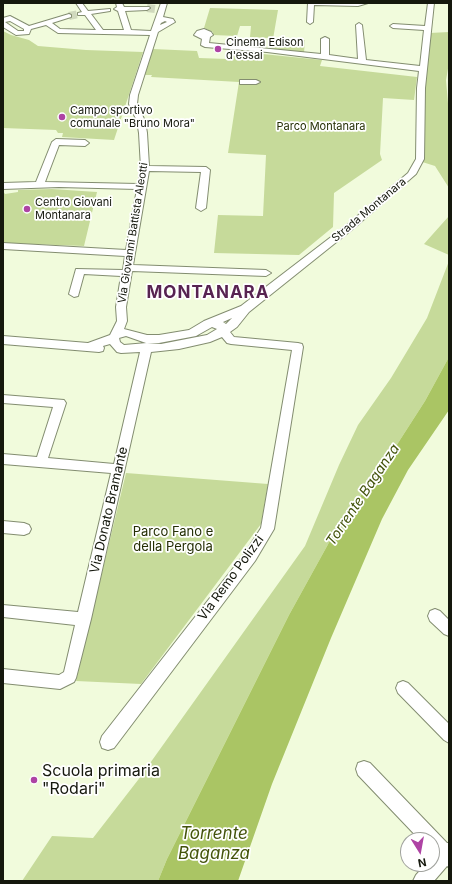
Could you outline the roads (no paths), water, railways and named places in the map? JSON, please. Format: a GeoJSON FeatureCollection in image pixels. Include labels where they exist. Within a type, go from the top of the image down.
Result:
{"type":"FeatureCollection","features":[{"type":"Feature","properties":{"kind":"street"},"geometry":{"type":"LineString","coordinates":[[79,3],[101,32]]}},
{"type":"Feature","properties":{"kind":"street"},"geometry":{"type":"LineString","coordinates":[[310,22],[311,3],[360,14],[362,62]]}},
{"type":"Feature","properties":{"kind":"street","name":"Strada Montanara"},"geometry":{"type":"LineString","coordinates":[[92,346],[126,332],[146,339],[159,339],[192,333],[208,324],[245,308],[351,226],[412,174],[420,159],[422,69],[430,3]]}},
{"type":"Feature","properties":{"kind":"street"},"geometry":{"type":"LineString","coordinates":[[128,32],[119,7],[147,8]]}},
{"type":"Feature","properties":{"kind":"street","name":"Via Giovanni Battista Aleotti"},"geometry":{"type":"LineString","coordinates":[[115,336],[122,321],[121,307],[129,270],[145,168],[143,133],[141,121],[133,104],[134,95],[161,7]]}},
{"type":"Feature","properties":{"kind":"street"},"geometry":{"type":"LineString","coordinates":[[79,14],[108,10]]}},
{"type":"Feature","properties":{"kind":"street"},"geometry":{"type":"LineString","coordinates":[[3,21],[10,18],[28,28],[70,16]]}},
{"type":"Feature","properties":{"kind":"street"},"geometry":{"type":"LineString","coordinates":[[46,22],[58,31],[154,32],[172,22],[171,20],[164,19],[157,22]]}},
{"type":"Feature","properties":{"kind":"street"},"geometry":{"type":"LineString","coordinates":[[3,24],[16,33],[27,33],[28,28]]}},
{"type":"Feature","properties":{"kind":"street"},"geometry":{"type":"LineString","coordinates":[[393,26],[427,28]]}},
{"type":"Feature","properties":{"kind":"street"},"geometry":{"type":"LineString","coordinates":[[206,37],[205,45],[267,50],[422,69]]}},
{"type":"Feature","properties":{"kind":"street"},"geometry":{"type":"LineString","coordinates":[[325,39],[325,57]]}},
{"type":"Feature","properties":{"kind":"street"},"geometry":{"type":"LineString","coordinates":[[243,82],[256,82]]}},
{"type":"Feature","properties":{"kind":"street"},"geometry":{"type":"LineString","coordinates":[[40,184],[56,142],[85,143]]}},
{"type":"Feature","properties":{"kind":"street"},"geometry":{"type":"LineString","coordinates":[[145,168],[206,170],[201,208]]}},
{"type":"Feature","properties":{"kind":"street"},"geometry":{"type":"LineString","coordinates":[[44,173],[60,184]]}},
{"type":"Feature","properties":{"kind":"street"},"geometry":{"type":"LineString","coordinates":[[3,186],[60,184],[142,187]]}},
{"type":"Feature","properties":{"kind":"street"},"geometry":{"type":"LineString","coordinates":[[3,246],[131,253]]}},
{"type":"Feature","properties":{"kind":"street"},"geometry":{"type":"LineString","coordinates":[[74,294],[80,271],[129,270],[266,273]]}},
{"type":"Feature","properties":{"kind":"street","name":"Strada Montanara"},"geometry":{"type":"LineString","coordinates":[[3,340],[120,349],[179,346],[210,338],[223,332],[235,322],[245,308]]}},
{"type":"Feature","properties":{"kind":"street","name":"Via Giovanni Battista Aleotti"},"geometry":{"type":"LineString","coordinates":[[122,321],[132,333]]}},
{"type":"Feature","properties":{"kind":"street"},"geometry":{"type":"LineString","coordinates":[[208,324],[214,323],[220,325],[223,332]]}},
{"type":"Feature","properties":{"kind":"street","name":"Via Remo Polizzi"},"geometry":{"type":"LineString","coordinates":[[108,742],[250,557],[267,529],[298,347],[231,340],[223,332]]}},
{"type":"Feature","properties":{"kind":"street"},"geometry":{"type":"LineString","coordinates":[[115,336],[117,346],[120,349]]}},
{"type":"Feature","properties":{"kind":"street","name":"Via Donato Bramante"},"geometry":{"type":"LineString","coordinates":[[3,676],[60,682],[69,677],[71,673],[148,348]]}},
{"type":"Feature","properties":{"kind":"street"},"geometry":{"type":"LineString","coordinates":[[3,399],[60,403],[41,462]]}},
{"type":"Feature","properties":{"kind":"street"},"geometry":{"type":"LineString","coordinates":[[3,459],[119,469]]}},
{"type":"Feature","properties":{"kind":"street"},"geometry":{"type":"LineString","coordinates":[[3,527],[24,529]]}},
{"type":"Feature","properties":{"kind":"street"},"geometry":{"type":"LineString","coordinates":[[3,611],[84,619]]}},
{"type":"Feature","properties":{"kind":"street"},"geometry":{"type":"LineString","coordinates":[[435,616],[449,629]]}},
{"type":"Feature","properties":{"kind":"street"},"geometry":{"type":"LineString","coordinates":[[403,688],[449,735]]}},
{"type":"Feature","properties":{"kind":"street"},"geometry":{"type":"LineString","coordinates":[[364,769],[448,854],[422,881]]}},
{"type":"Feature","properties":{"kind":"water","name":"Torrente Baganza"},"geometry":{"type":"Polygon","coordinates":[[[449,357],[449,410],[408,470],[382,519],[331,638],[272,784],[238,881],[158,881],[167,859],[289,615],[337,528],[389,457],[425,401],[449,357]]]}},
{"type":"Feature","properties":{"kind":"tunnel"},"geometry":{"type":"LineString","coordinates":[[147,8],[155,9]]}},
{"type":"Feature","properties":{"kind":"tunnel"},"geometry":{"type":"LineString","coordinates":[[69,16],[79,14]]}},
{"type":"Feature","properties":{"kind":"place","name":"Cinema Edison d'essai"},"geometry":{"type":"Point","coordinates":[218,49]}},
{"type":"Feature","properties":{"kind":"place","name":"Campo sportivo comunale \"Bruno Mora\""},"geometry":{"type":"Point","coordinates":[62,117]}},
{"type":"Feature","properties":{"kind":"place","name":"Centro Giovani Montanara"},"geometry":{"type":"Point","coordinates":[27,209]}},
{"type":"Feature","properties":{"kind":"place","name":"Scuola primaria \"Rodari\""},"geometry":{"type":"Point","coordinates":[34,780]}},
{"type":"Feature","properties":{"kind":"district","name":"MONTANARA"},"geometry":{"type":"Point","coordinates":[208,293]}},
{"type":"Feature","properties":{"kind":"park label","name":"Parco Montanara"},"geometry":{"type":"Point","coordinates":[321,127]}},
{"type":"Feature","properties":{"kind":"park label","name":"Parco Fano e della Pergola"},"geometry":{"type":"Point","coordinates":[173,540]}}]}
